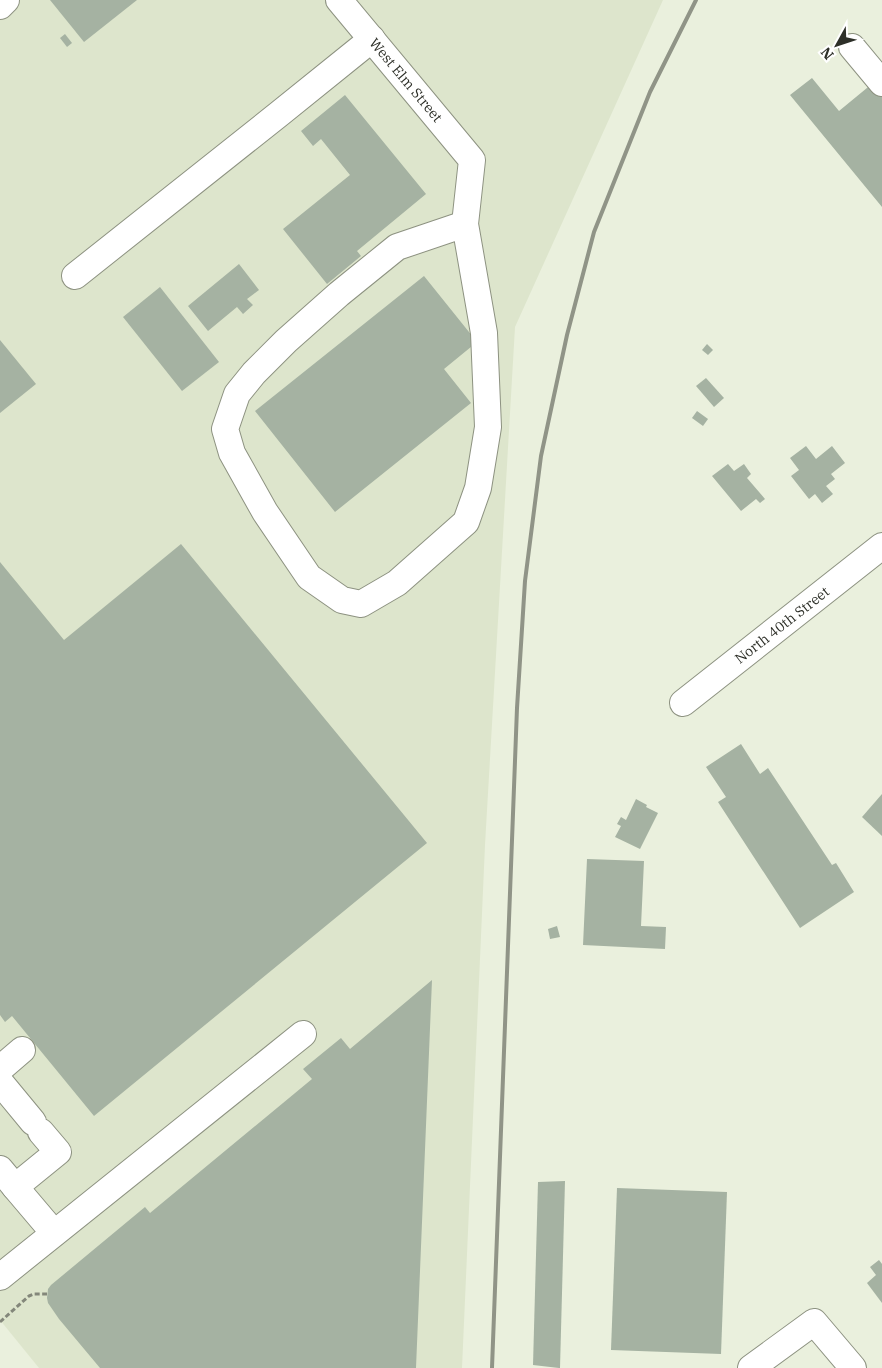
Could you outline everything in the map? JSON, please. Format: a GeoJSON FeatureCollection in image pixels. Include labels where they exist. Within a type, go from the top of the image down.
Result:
{"type":"FeatureCollection","features":[{"type":"Feature","properties":{"kind":"street"},"geometry":{"type":"LineString","coordinates":[[0,6],[6,0]]}},
{"type":"Feature","properties":{"kind":"street","name":"West Elm Street"},"geometry":{"type":"LineString","coordinates":[[340,0],[472,160],[465,224]]}},
{"type":"Feature","properties":{"kind":"street"},"geometry":{"type":"LineString","coordinates":[[75,276],[372,39]]}},
{"type":"Feature","properties":{"kind":"street"},"geometry":{"type":"LineString","coordinates":[[852,47],[882,83]]}},
{"type":"Feature","properties":{"kind":"street"},"geometry":{"type":"LineString","coordinates":[[465,224],[485,346],[488,427],[478,488],[466,522],[397,583],[361,604],[342,600],[309,577],[265,512],[232,453],[225,429],[237,394],[254,373],[286,340],[397,247],[465,224]]}},
{"type":"Feature","properties":{"kind":"street","name":"North 40th Street"},"geometry":{"type":"LineString","coordinates":[[683,703],[882,546]]}},
{"type":"Feature","properties":{"kind":"street"},"geometry":{"type":"LineString","coordinates":[[0,1277],[303,1034]]}},
{"type":"Feature","properties":{"kind":"street"},"geometry":{"type":"LineString","coordinates":[[0,1069],[22,1050]]}},
{"type":"Feature","properties":{"kind":"street"},"geometry":{"type":"LineString","coordinates":[[0,1082],[58,1152],[8,1178],[54,1234]]}},
{"type":"Feature","properties":{"kind":"street"},"geometry":{"type":"LineString","coordinates":[[751,1368],[814,1322],[853,1368]]}},
{"type":"Feature","properties":{"kind":"path"},"geometry":{"type":"LineString","coordinates":[[0,1322],[29,1296],[47,1294]]}},
{"type":"Feature","properties":{"kind":"shaded area"},"geometry":{"type":"Polygon","coordinates":[[[0,0],[663,0],[515,327],[485,845],[462,1368],[39,1368],[0,1320],[0,0]]]}},
{"type":"Feature","properties":{"kind":"building"},"geometry":{"type":"Polygon","coordinates":[[[50,0],[137,0],[84,42],[50,0]]]}},
{"type":"Feature","properties":{"kind":"building"},"geometry":{"type":"Polygon","coordinates":[[[65,34],[72,43],[67,47],[60,38],[65,34]]]}},
{"type":"Feature","properties":{"kind":"building"},"geometry":{"type":"Polygon","coordinates":[[[812,78],[839,111],[873,83],[882,95],[882,207],[790,95],[812,78]]]}},
{"type":"Feature","properties":{"kind":"building"},"geometry":{"type":"Polygon","coordinates":[[[345,95],[426,194],[357,251],[361,256],[327,284],[283,229],[350,175],[321,139],[313,146],[301,131],[345,95]]]}},
{"type":"Feature","properties":{"kind":"building"},"geometry":{"type":"Polygon","coordinates":[[[239,264],[259,290],[247,299],[253,305],[243,314],[237,307],[208,331],[188,306],[239,264]]]}},
{"type":"Feature","properties":{"kind":"building"},"geometry":{"type":"Polygon","coordinates":[[[424,276],[477,342],[444,369],[471,403],[335,512],[255,411],[424,276]]]}},
{"type":"Feature","properties":{"kind":"building"},"geometry":{"type":"Polygon","coordinates":[[[160,287],[219,362],[182,391],[123,317],[160,287]]]}},
{"type":"Feature","properties":{"kind":"building"},"geometry":{"type":"Polygon","coordinates":[[[0,340],[36,384],[0,413],[0,340]]]}},
{"type":"Feature","properties":{"kind":"building"},"geometry":{"type":"Polygon","coordinates":[[[707,344],[713,350],[708,355],[702,350],[707,344]]]}},
{"type":"Feature","properties":{"kind":"building"},"geometry":{"type":"Polygon","coordinates":[[[706,378],[724,398],[714,407],[696,386],[706,378]]]}},
{"type":"Feature","properties":{"kind":"building"},"geometry":{"type":"Polygon","coordinates":[[[697,411],[708,419],[703,426],[692,418],[697,411]]]}},
{"type":"Feature","properties":{"kind":"building"},"geometry":{"type":"Polygon","coordinates":[[[806,446],[816,459],[832,446],[845,463],[831,474],[835,479],[826,486],[833,494],[822,503],[815,494],[809,499],[791,476],[799,470],[790,458],[806,446]]]}},
{"type":"Feature","properties":{"kind":"building"},"geometry":{"type":"Polygon","coordinates":[[[728,464],[734,471],[744,464],[751,474],[747,478],[765,499],[760,503],[756,499],[741,511],[712,476],[728,464]]]}},
{"type":"Feature","properties":{"kind":"building"},"geometry":{"type":"Polygon","coordinates":[[[181,544],[427,843],[94,1116],[12,1016],[5,1022],[0,1015],[0,562],[64,640],[181,544]]]}},
{"type":"Feature","properties":{"kind":"building"},"geometry":{"type":"Polygon","coordinates":[[[741,744],[760,774],[768,768],[832,865],[836,863],[854,892],[800,928],[718,802],[726,797],[706,767],[741,744]]]}},
{"type":"Feature","properties":{"kind":"building"},"geometry":{"type":"Polygon","coordinates":[[[882,794],[882,836],[862,817],[882,794]]]}},
{"type":"Feature","properties":{"kind":"building"},"geometry":{"type":"Polygon","coordinates":[[[636,799],[658,813],[640,849],[615,837],[621,826],[617,824],[621,817],[626,820],[636,799]]]}},
{"type":"Feature","properties":{"kind":"building"},"geometry":{"type":"Polygon","coordinates":[[[587,859],[644,861],[641,926],[666,927],[665,949],[583,945],[587,859]]]}},
{"type":"Feature","properties":{"kind":"building"},"geometry":{"type":"Polygon","coordinates":[[[557,926],[560,937],[550,939],[548,929],[557,926]]]}},
{"type":"Feature","properties":{"kind":"building"},"geometry":{"type":"Polygon","coordinates":[[[432,980],[416,1368],[100,1368],[48,1303],[48,1289],[51,1285],[145,1207],[150,1213],[312,1079],[303,1069],[341,1038],[350,1049],[432,980]]]}},
{"type":"Feature","properties":{"kind":"building"},"geometry":{"type":"Polygon","coordinates":[[[565,1181],[559,1368],[533,1365],[538,1182],[565,1181]]]}},
{"type":"Feature","properties":{"kind":"building"},"geometry":{"type":"Polygon","coordinates":[[[617,1188],[727,1192],[721,1354],[611,1350],[617,1188]]]}},
{"type":"Feature","properties":{"kind":"building"},"geometry":{"type":"Polygon","coordinates":[[[879,1260],[882,1264],[882,1303],[867,1283],[876,1275],[870,1267],[879,1260]]]}},
{"type":"Feature","properties":{"kind":"railway"},"geometry":{"type":"LineString","coordinates":[[492,1368],[517,708],[525,581],[541,456],[567,335],[594,232],[650,92],[696,0]]}}]}
